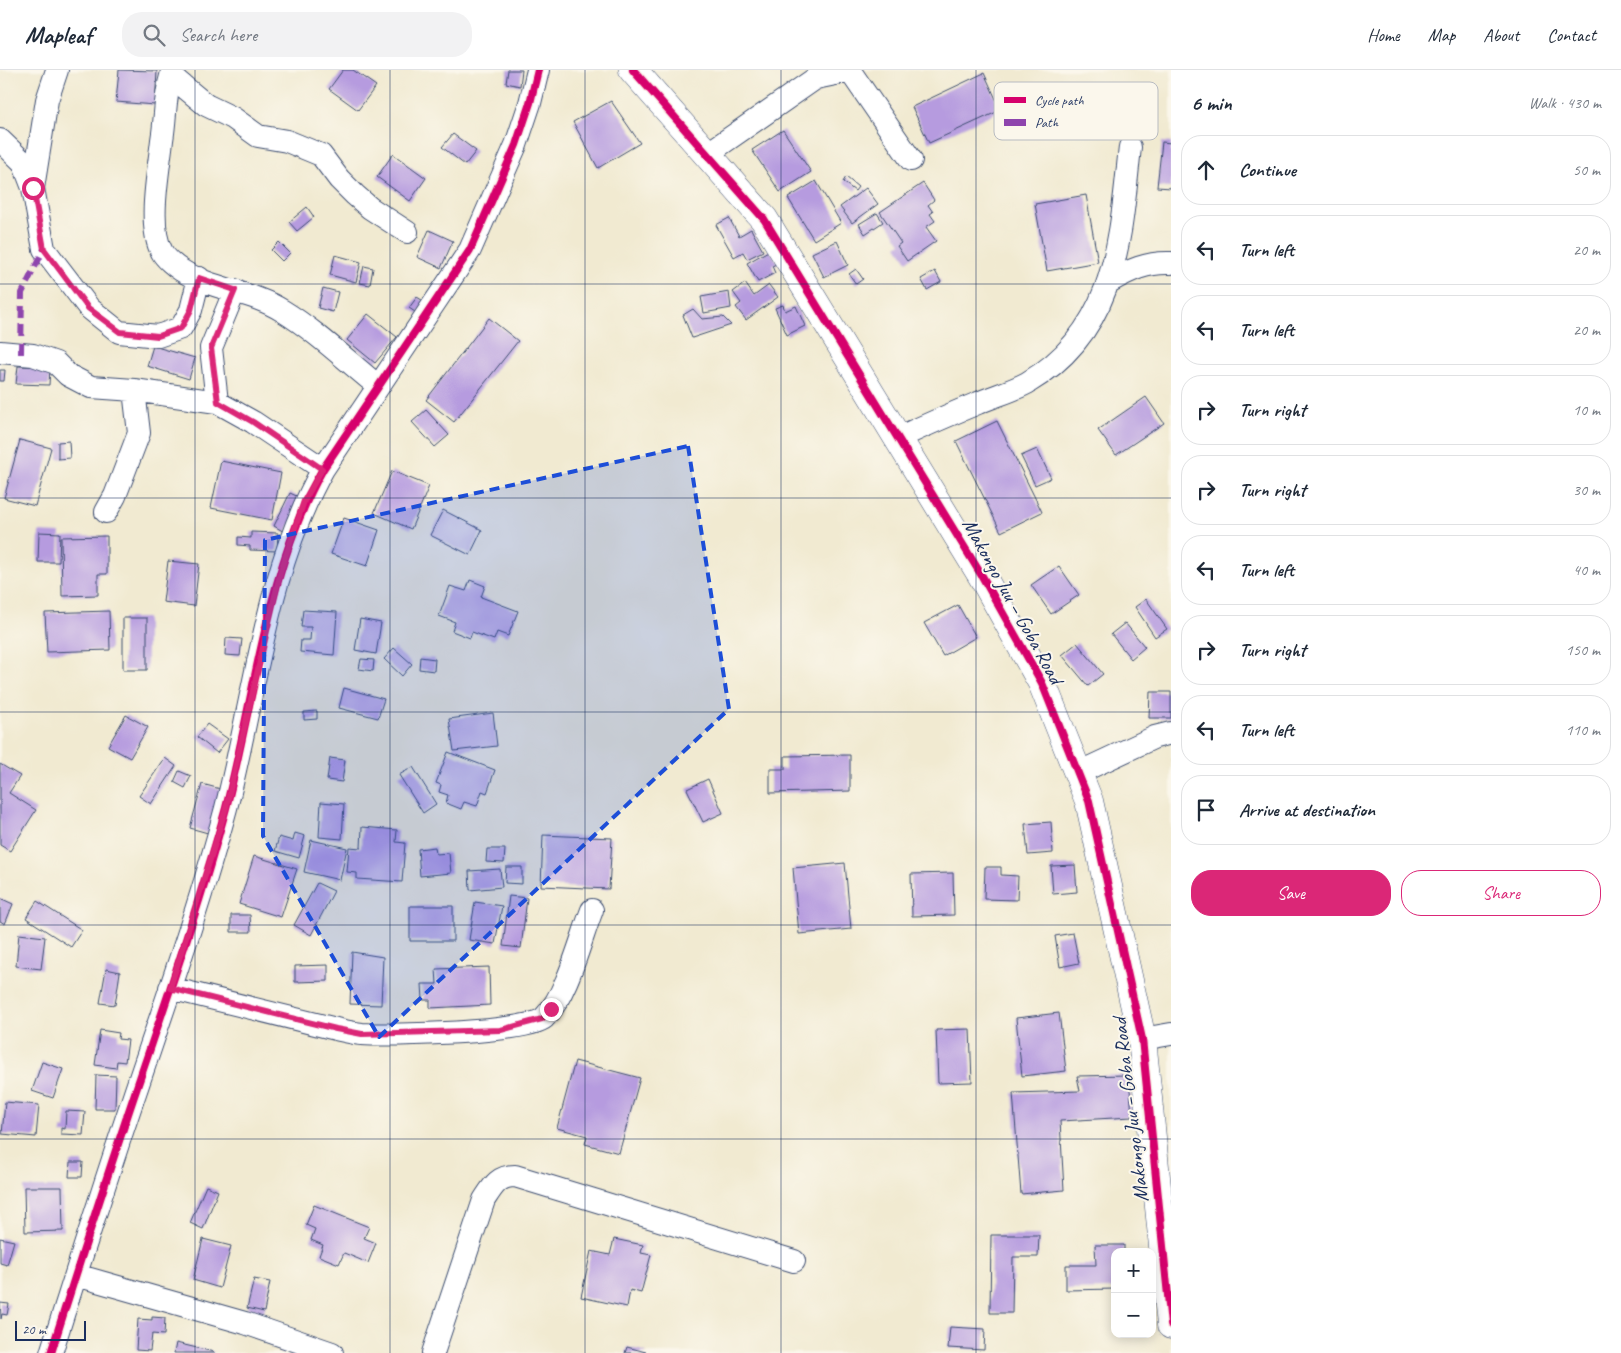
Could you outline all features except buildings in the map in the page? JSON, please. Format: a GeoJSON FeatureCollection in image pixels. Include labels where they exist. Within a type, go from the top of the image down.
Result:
{"type":"FeatureCollection","features":[{"type":"Feature","properties":{"kind":"street"},"geometry":{"type":"LineString","coordinates":[[33,188],[47,100],[57,70]]}},
{"type":"Feature","properties":{"kind":"street"},"geometry":{"type":"LineString","coordinates":[[51,1353],[170,988],[226,808],[281,570],[304,501],[322,469],[470,250],[516,144],[530,103],[538,70]]}},
{"type":"Feature","properties":{"kind":"street","name":"Makongo Juu – Goba Road"},"geometry":{"type":"LineString","coordinates":[[633,70],[764,219],[982,576],[1042,683],[1090,801],[1142,1039],[1168,1275],[1171,1325]]}},
{"type":"Feature","properties":{"kind":"street"},"geometry":{"type":"LineString","coordinates":[[707,154],[816,78],[844,72],[852,74],[911,160]]}},
{"type":"Feature","properties":{"kind":"street"},"geometry":{"type":"LineString","coordinates":[[378,386],[283,310],[250,295],[181,270],[162,252],[155,223],[156,178],[163,139],[164,99],[171,73],[206,105],[233,118],[258,136],[287,141],[321,155],[339,180],[355,195],[370,208],[407,232]]}},
{"type":"Feature","properties":{"kind":"street"},"geometry":{"type":"LineString","coordinates":[[0,140],[23,162],[33,188],[44,249],[88,308],[120,332],[158,336],[181,328],[191,310],[199,278]]}},
{"type":"Feature","properties":{"kind":"street"},"geometry":{"type":"LineString","coordinates":[[898,438],[1026,384],[1070,350],[1088,325],[1110,282],[1120,243],[1130,147]]}},
{"type":"Feature","properties":{"kind":"street"},"geometry":{"type":"LineString","coordinates":[[1110,282],[1133,268],[1147,264],[1171,263]]}},
{"type":"Feature","properties":{"kind":"street"},"geometry":{"type":"LineString","coordinates":[[218,402],[211,348],[235,290]]}},
{"type":"Feature","properties":{"kind":"street"},"geometry":{"type":"LineString","coordinates":[[0,352],[33,355],[56,363],[68,376],[91,387],[134,390],[218,402],[253,422],[322,469]]}},
{"type":"Feature","properties":{"kind":"street"},"geometry":{"type":"LineString","coordinates":[[106,512],[115,496],[140,433],[134,390]]}},
{"type":"Feature","properties":{"kind":"street"},"geometry":{"type":"LineString","coordinates":[[1078,773],[1155,736],[1171,733]]}},
{"type":"Feature","properties":{"kind":"street"},"geometry":{"type":"LineString","coordinates":[[170,988],[362,1034],[501,1030],[542,1019],[551,1009],[563,987],[592,910]]}},
{"type":"Feature","properties":{"kind":"street"},"geometry":{"type":"LineString","coordinates":[[1142,1039],[1171,1034]]}},
{"type":"Feature","properties":{"kind":"street"},"geometry":{"type":"LineString","coordinates":[[434,1353],[484,1200],[495,1182],[506,1176],[515,1176],[794,1261]]}},
{"type":"Feature","properties":{"kind":"street"},"geometry":{"type":"LineString","coordinates":[[76,1275],[245,1323],[332,1353]]}},
{"type":"Feature","properties":{"kind":"highlighted area"},"geometry":{"type":"Polygon","coordinates":[[[688,446],[729,709],[379,1037],[263,836],[265,540],[688,446]]]}},
{"type":"Feature","properties":{"kind":"marked path"},"geometry":{"type":"LineString","coordinates":[[21,354],[22,293],[44,249]]}},
{"type":"Feature","properties":{"kind":"cycle path"},"geometry":{"type":"LineString","coordinates":[[51,1353],[216,844],[236,765],[264,634],[288,549],[304,508],[323,469],[470,250],[516,145],[530,103],[538,70]]}},
{"type":"Feature","properties":{"kind":"cycle path"},"geometry":{"type":"LineString","coordinates":[[633,70],[764,219],[982,576],[1042,683],[1089,801],[1142,1039],[1171,1325]]}},
{"type":"Feature","properties":{"kind":"route"},"geometry":{"type":"LineString","coordinates":[[33,188],[44,249],[88,308],[120,332],[158,336],[181,328],[191,310],[199,278],[235,290],[211,348],[214,383],[218,402],[253,422],[322,469],[304,501],[281,570],[226,808],[170,988],[362,1034],[501,1030],[531,1024],[542,1019],[551,1009]]}}]}
